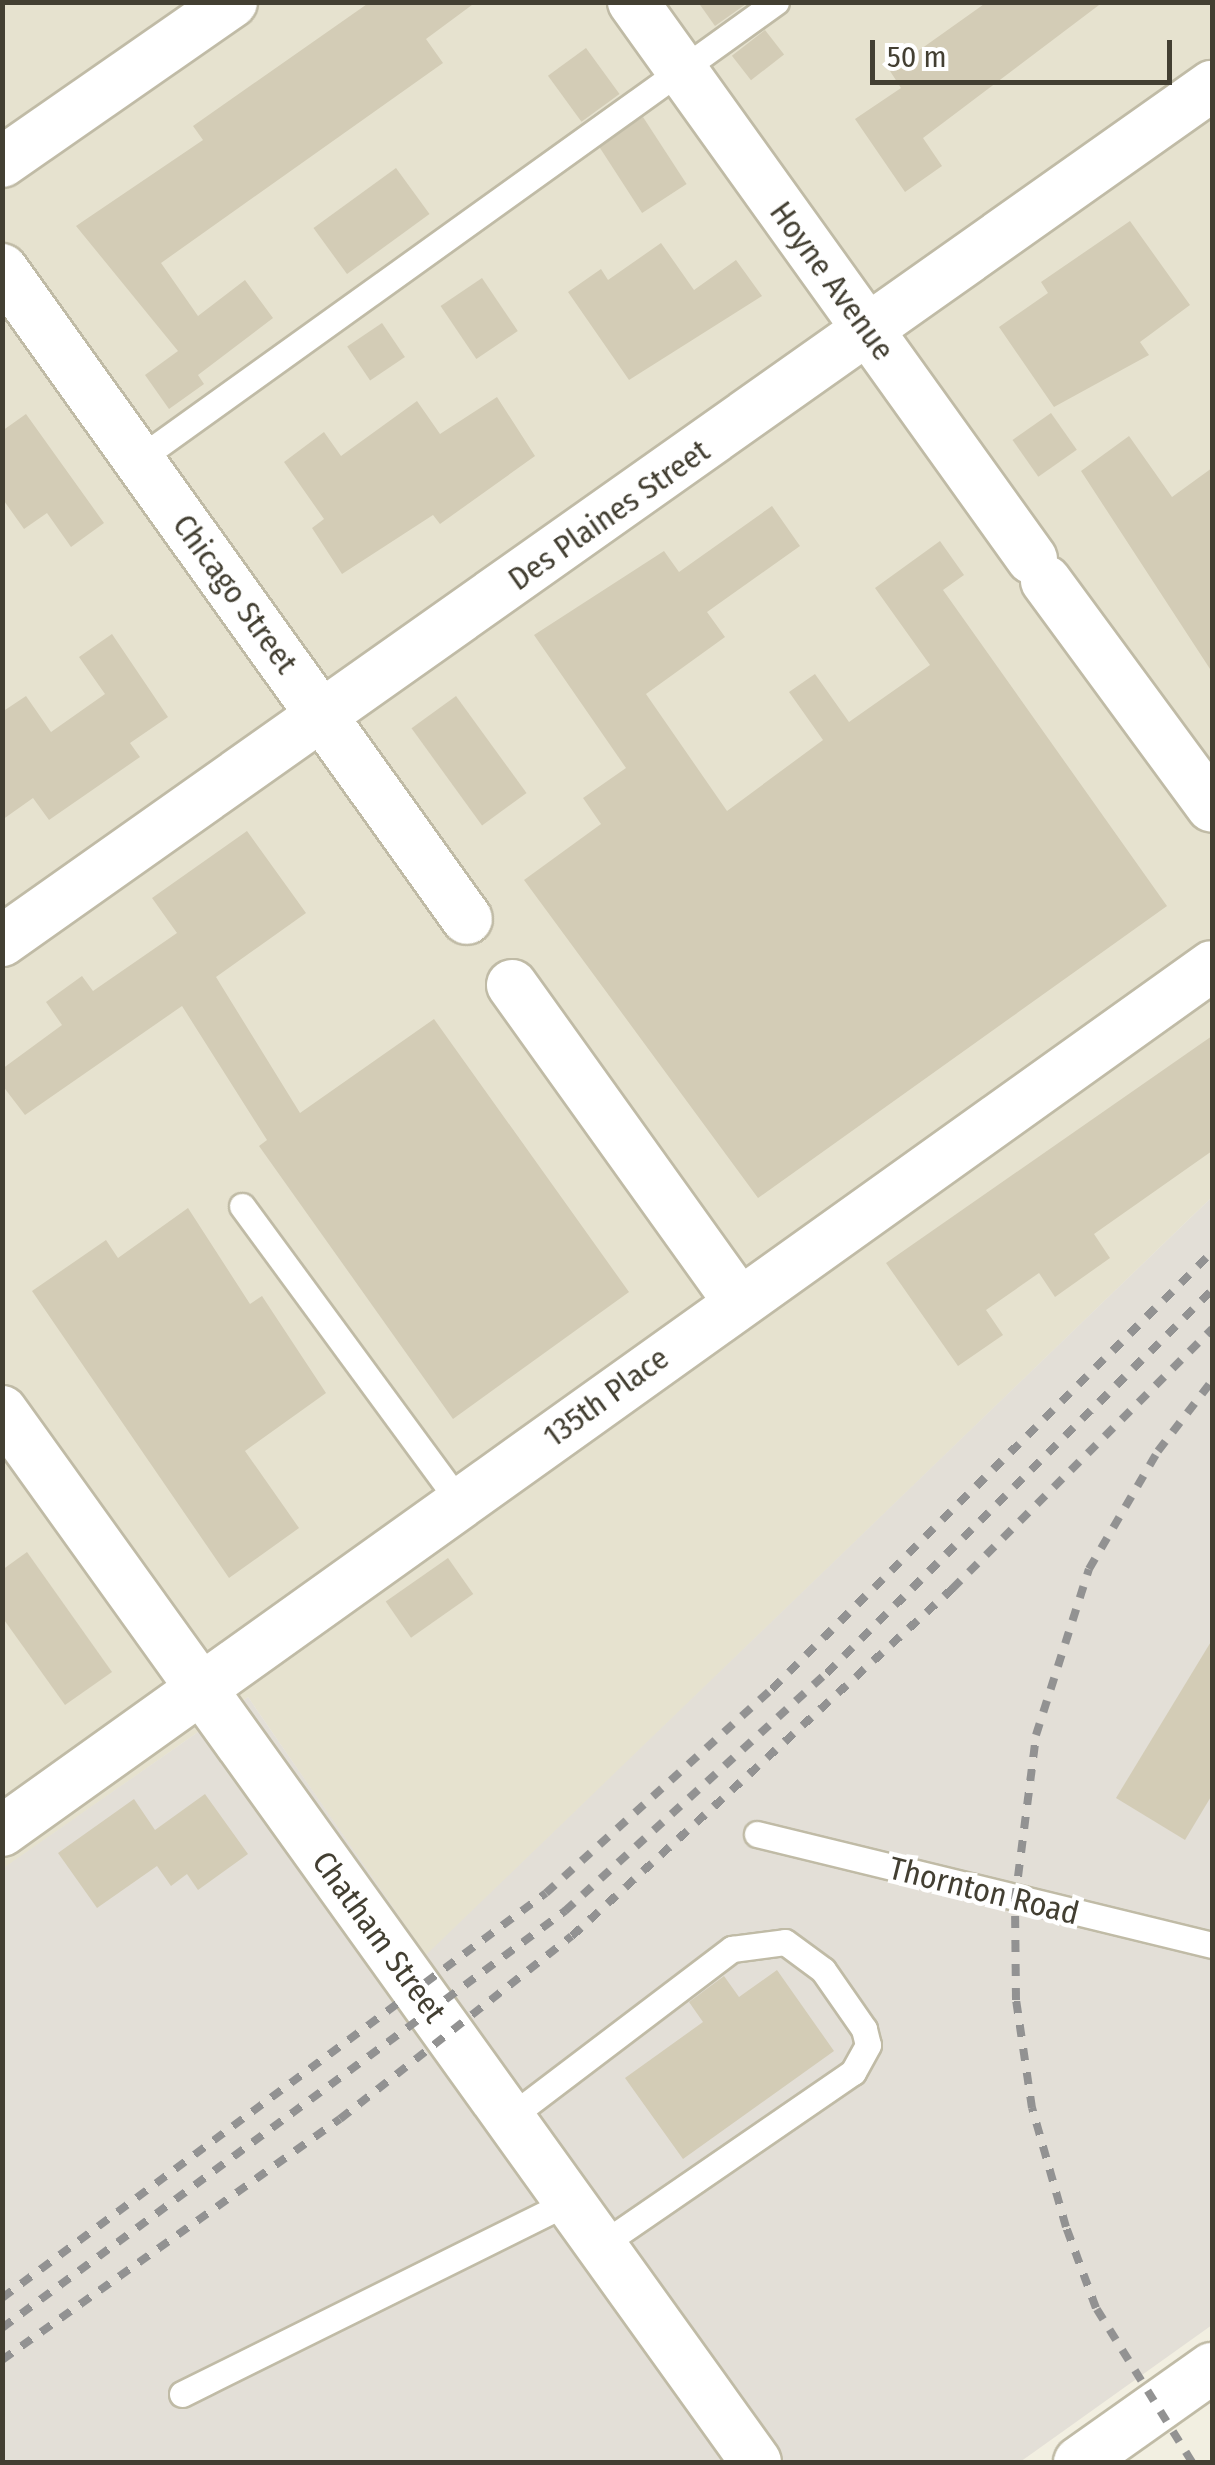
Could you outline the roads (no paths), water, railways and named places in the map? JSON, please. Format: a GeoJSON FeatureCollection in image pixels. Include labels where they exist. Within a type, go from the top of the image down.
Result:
{"type":"FeatureCollection","features":[{"type":"Feature","properties":{"kind":"street"},"geometry":{"type":"LineString","coordinates":[[2,162],[232,2]]}},
{"type":"Feature","properties":{"kind":"street","name":"Hoyne Avenue"},"geometry":{"type":"LineString","coordinates":[[633,2],[1212,807]]}},
{"type":"Feature","properties":{"kind":"street","name":"Des Plaines Street"},"geometry":{"type":"LineString","coordinates":[[2,941],[1212,86]]}},
{"type":"Feature","properties":{"kind":"street","name":"Chicago Street"},"geometry":{"type":"LineString","coordinates":[[2,269],[467,920]]}},
{"type":"Feature","properties":{"kind":"street","name":"135th Place"},"geometry":{"type":"LineString","coordinates":[[2,1831],[738,1301],[1212,966]]}},
{"type":"Feature","properties":{"kind":"street"},"geometry":{"type":"LineString","coordinates":[[512,985],[738,1301]]}},
{"type":"Feature","properties":{"kind":"street","name":"Chatham Street"},"geometry":{"type":"LineString","coordinates":[[2,1412],[756,2462]]}},
{"type":"Feature","properties":{"kind":"street"},"geometry":{"type":"LineString","coordinates":[[1079,2462],[1212,2368]]}},
{"type":"Feature","properties":{"kind":"lane"},"geometry":{"type":"LineString","coordinates":[[139,460],[776,2]]}},
{"type":"Feature","properties":{"kind":"lane"},"geometry":{"type":"LineString","coordinates":[[242,1206],[460,1503]]}},
{"type":"Feature","properties":{"kind":"lane","name":"Thornton Road"},"geometry":{"type":"LineString","coordinates":[[757,1834],[1212,1946]]}},
{"type":"Feature","properties":{"kind":"lane"},"geometry":{"type":"LineString","coordinates":[[509,2118],[732,1949],[785,1942],[823,1970],[864,2029],[868,2045],[853,2072],[601,2245]]}},
{"type":"Feature","properties":{"kind":"lane"},"geometry":{"type":"LineString","coordinates":[[182,2394],[568,2202]]}},
{"type":"Feature","properties":{"kind":"railway"},"geometry":{"type":"LineString","coordinates":[[2,2298],[546,1893],[772,1689],[1212,1252]]}},
{"type":"Feature","properties":{"kind":"railway"},"geometry":{"type":"LineString","coordinates":[[2,2328],[565,1911],[827,1673],[1212,1290]]}},
{"type":"Feature","properties":{"kind":"railway"},"geometry":{"type":"LineString","coordinates":[[2,2360],[340,2119],[572,1936],[952,1589],[1212,1329]]}},
{"type":"Feature","properties":{"kind":"railway"},"geometry":{"type":"LineString","coordinates":[[1192,2462],[1096,2308],[1066,2227],[1032,2108],[1016,2000],[1015,1900],[1036,1735],[1089,1569],[1158,1451],[1212,1381]]}}]}
